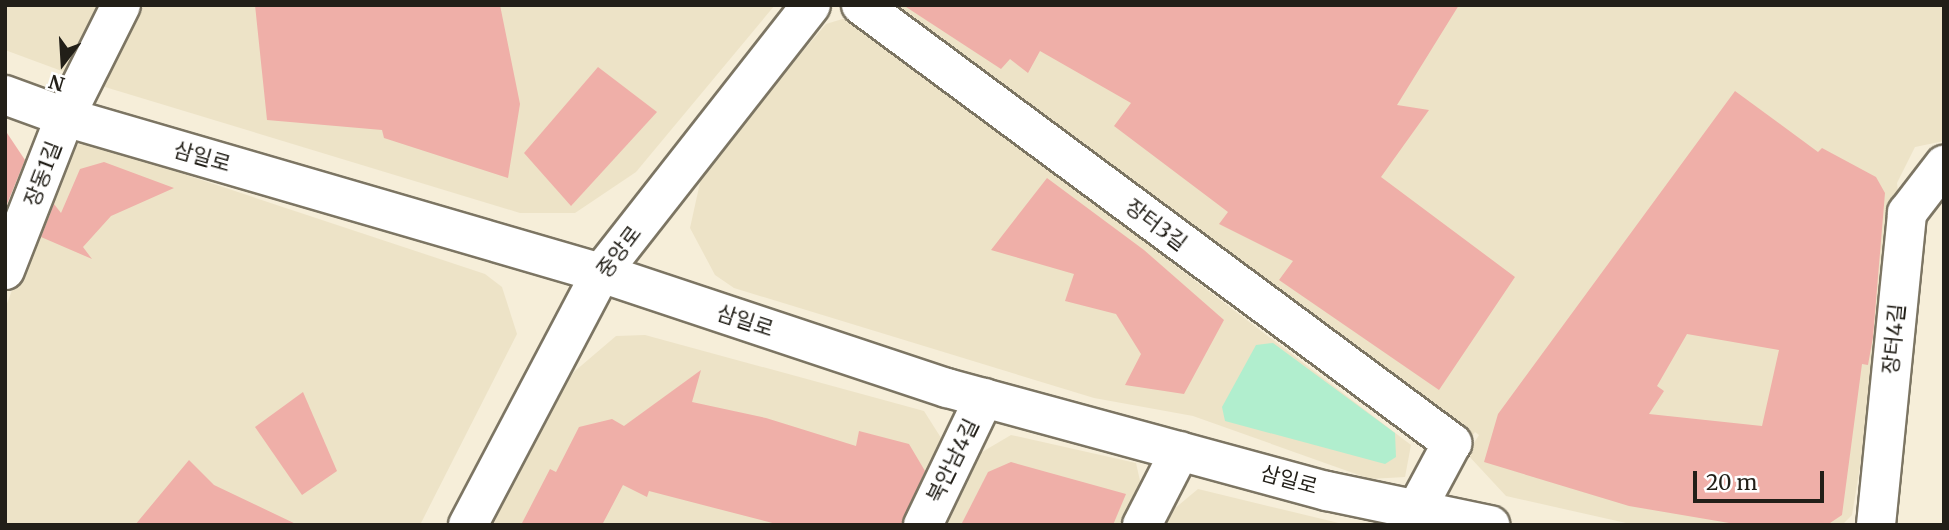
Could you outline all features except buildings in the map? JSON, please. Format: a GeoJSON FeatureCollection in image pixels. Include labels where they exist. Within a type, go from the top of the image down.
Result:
{"type":"FeatureCollection","features":[{"type":"Feature","properties":{"kind":"street","name":"장동1길"},"geometry":{"type":"LineString","coordinates":[[5,270],[65,117],[121,5]]}},
{"type":"Feature","properties":{"kind":"street","name":"중앙로"},"geometry":{"type":"LineString","coordinates":[[468,525],[601,273],[811,5]]}},
{"type":"Feature","properties":{"kind":"street","name":"장터3길"},"geometry":{"type":"LineString","coordinates":[[861,5],[1452,443],[1412,517]]}},
{"type":"Feature","properties":{"kind":"street","name":"삼일로"},"geometry":{"type":"LineString","coordinates":[[5,95],[65,117],[601,273],[984,398],[1412,517],[1490,525]]}},
{"type":"Feature","properties":{"kind":"street","name":"장터4길"},"geometry":{"type":"LineString","coordinates":[[1876,525],[1906,213],[1944,165]]}},
{"type":"Feature","properties":{"kind":"street","name":"북안남4길"},"geometry":{"type":"LineString","coordinates":[[923,525],[984,398]]}},
{"type":"Feature","properties":{"kind":"street"},"geometry":{"type":"LineString","coordinates":[[1142,525],[1180,451]]}},
{"type":"Feature","properties":{"kind":"shaded area"},"geometry":{"type":"Polygon","coordinates":[[[5,5],[775,5],[636,172],[575,213],[520,213],[105,87],[5,50],[5,5]]]}},
{"type":"Feature","properties":{"kind":"shaded area"},"geometry":{"type":"Polygon","coordinates":[[[889,5],[1944,5],[1944,141],[1915,147],[1897,183],[1900,207],[1885,361],[1865,437],[1852,515],[1842,525],[1635,525],[1506,496],[1467,454],[1479,435],[1475,432],[1467,443],[1435,421],[1442,409],[889,5]]]}},
{"type":"Feature","properties":{"kind":"shaded area"},"geometry":{"type":"Polygon","coordinates":[[[849,17],[1411,445],[1405,477],[1370,479],[1193,416],[1094,398],[734,288],[715,275],[690,228],[703,169],[826,24],[849,17]]]}},
{"type":"Feature","properties":{"kind":"shaded area"},"geometry":{"type":"Polygon","coordinates":[[[67,144],[96,145],[485,274],[502,287],[517,334],[420,525],[5,525],[5,309],[67,144]]]}},
{"type":"Feature","properties":{"kind":"shaded area"},"geometry":{"type":"Polygon","coordinates":[[[645,335],[924,411],[943,441],[977,455],[1011,435],[1136,463],[1143,494],[1174,509],[1198,489],[1347,525],[484,525],[545,409],[575,371],[616,336],[645,335]]]}},
{"type":"Feature","properties":{"kind":"green space"},"geometry":{"type":"Polygon","coordinates":[[[1273,343],[1395,433],[1396,457],[1385,464],[1225,421],[1222,407],[1256,345],[1273,343]]]}}]}
